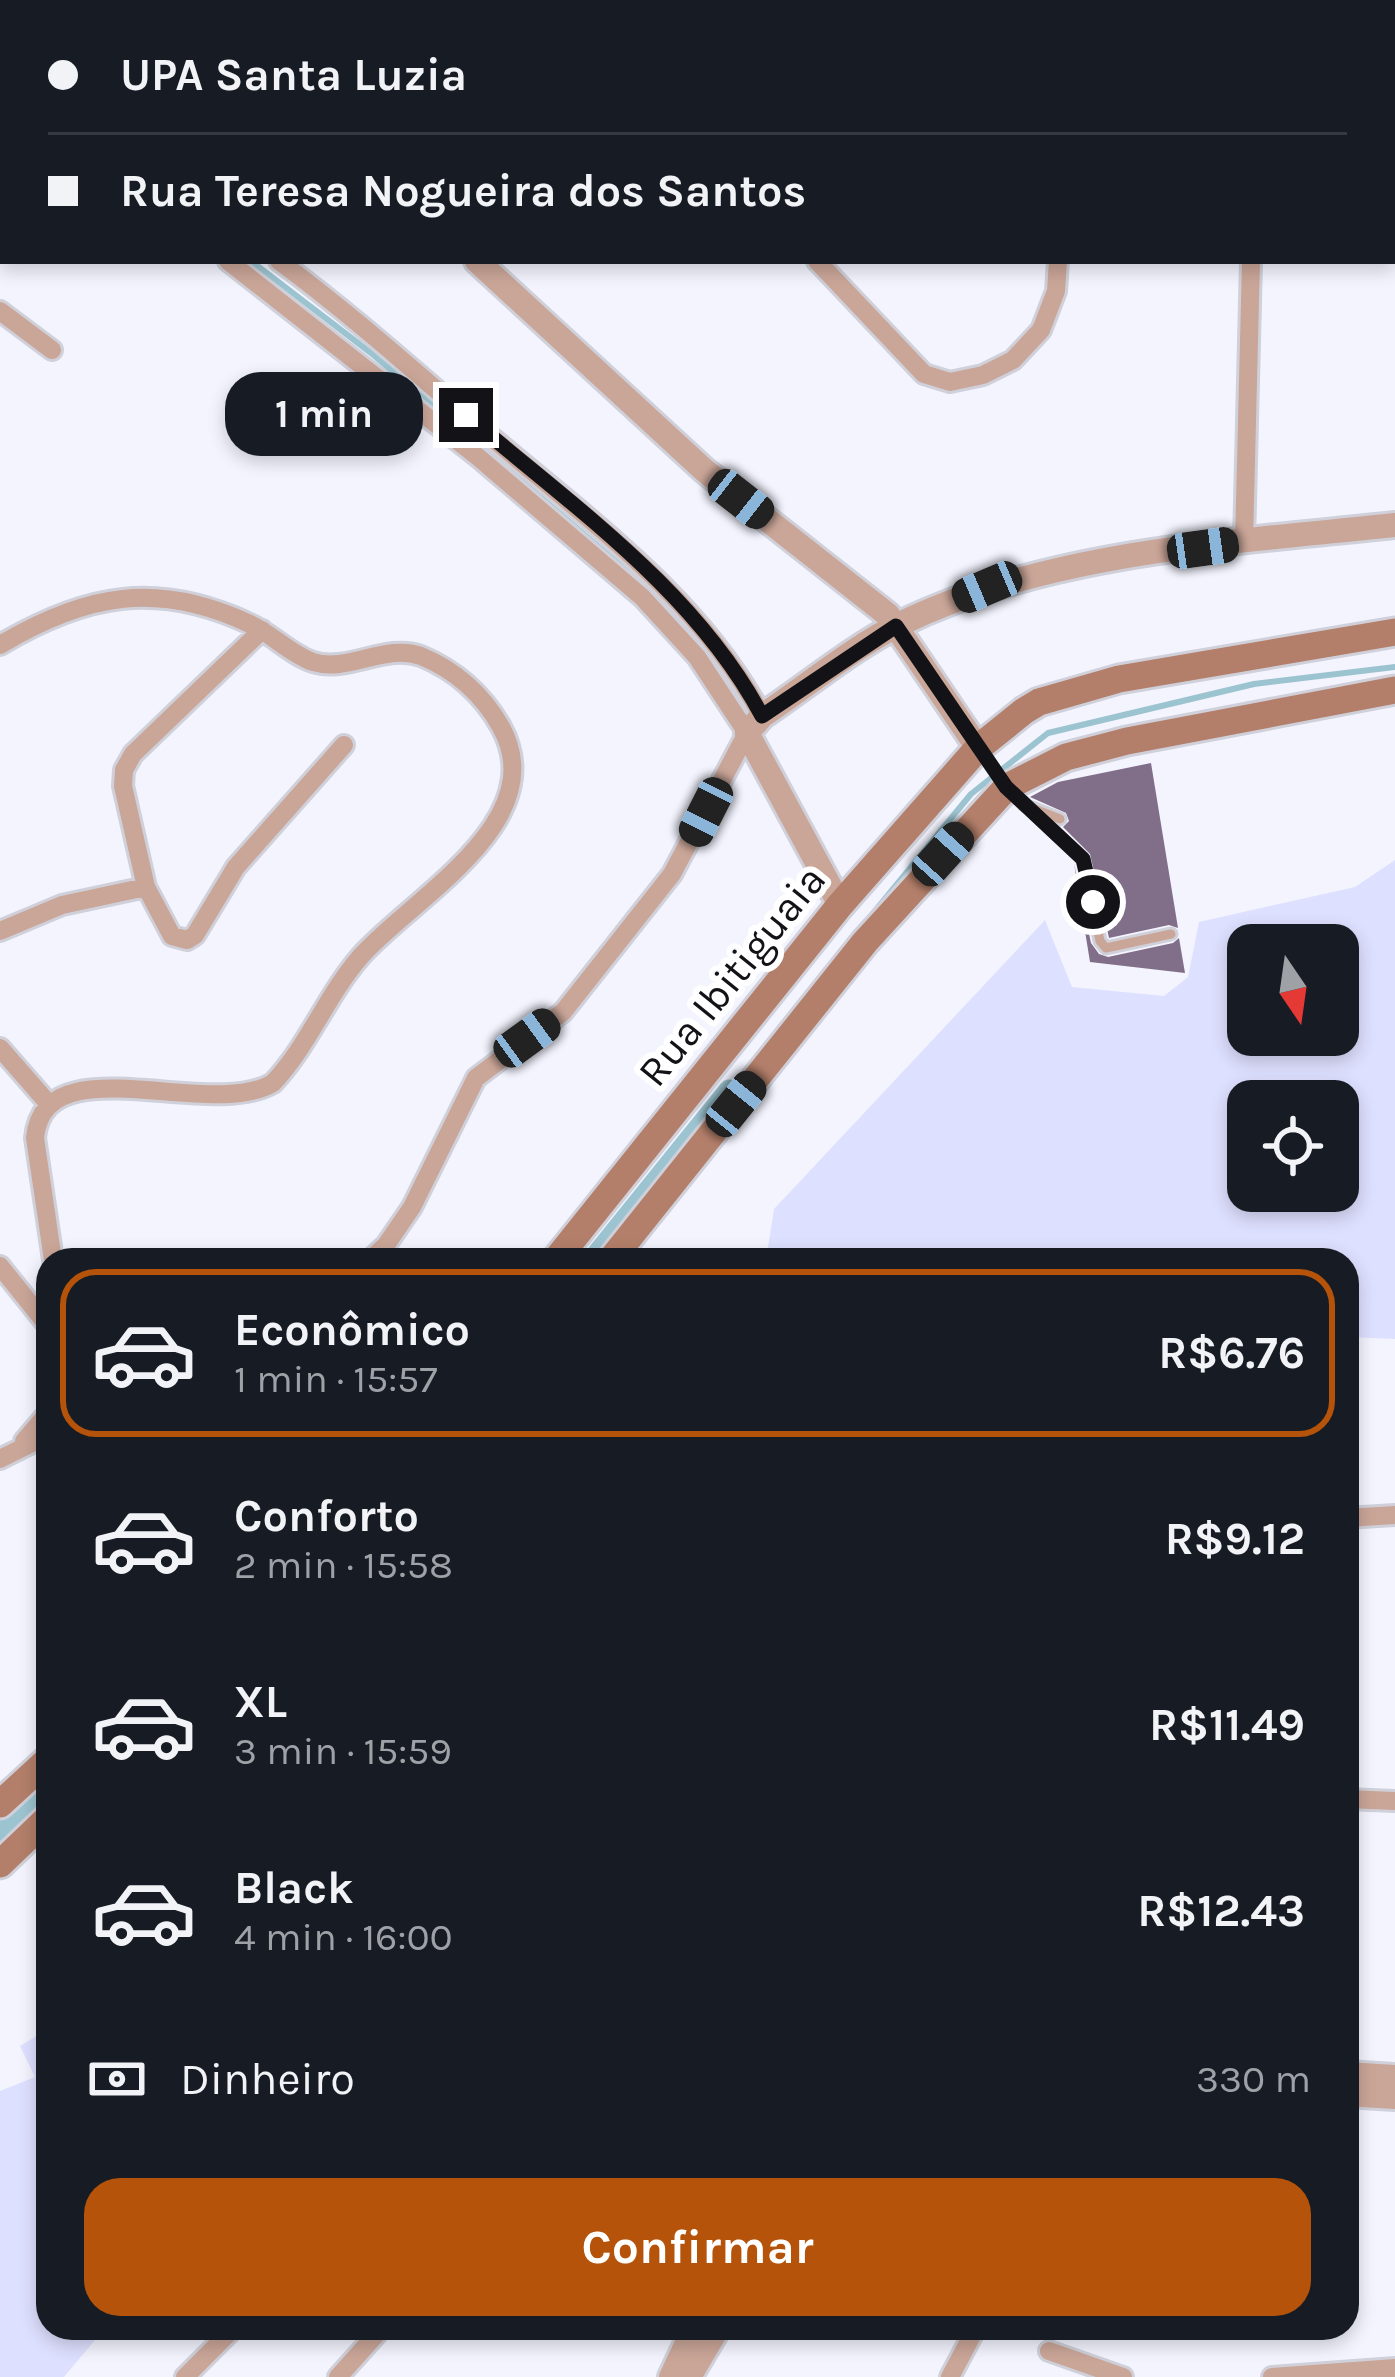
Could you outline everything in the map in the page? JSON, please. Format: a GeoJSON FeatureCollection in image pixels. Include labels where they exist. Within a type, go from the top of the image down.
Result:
{"type":"FeatureCollection","features":[{"type":"Feature","properties":{"kind":"main road"},"geometry":{"type":"LineString","coordinates":[[999,776],[1040,702],[1119,679],[1395,632]]}},
{"type":"Feature","properties":{"kind":"main road"},"geometry":{"type":"LineString","coordinates":[[999,776],[1127,741],[1395,690]]}},
{"type":"Feature","properties":{"kind":"main road","name":"Rua Ibitiguaia"},"geometry":{"type":"LineString","coordinates":[[566,1248],[840,905],[999,776]]}},
{"type":"Feature","properties":{"kind":"main road","name":"Rua Ibitiguaia"},"geometry":{"type":"LineString","coordinates":[[621,1248],[999,776]]}},
{"type":"Feature","properties":{"kind":"main road"},"geometry":{"type":"LineString","coordinates":[[0,1804],[36,1771]]}},
{"type":"Feature","properties":{"kind":"main road"},"geometry":{"type":"LineString","coordinates":[[0,1864],[36,1830]]}},
{"type":"Feature","properties":{"kind":"street"},"geometry":{"type":"LineString","coordinates":[[234,264],[321,311],[600,528],[684,606],[727,657],[840,905]]}},
{"type":"Feature","properties":{"kind":"street"},"geometry":{"type":"LineString","coordinates":[[281,264],[321,311],[478,457],[642,597],[755,725]]}},
{"type":"Feature","properties":{"kind":"street"},"geometry":{"type":"LineString","coordinates":[[480,264],[704,470],[896,626],[999,776]]}},
{"type":"Feature","properties":{"kind":"street"},"geometry":{"type":"LineString","coordinates":[[822,264],[924,374],[950,382],[983,375],[1013,360],[1042,330],[1056,291],[1058,264]]}},
{"type":"Feature","properties":{"kind":"street"},"geometry":{"type":"LineString","coordinates":[[1244,542],[1251,264]]}},
{"type":"Feature","properties":{"kind":"street"},"geometry":{"type":"LineString","coordinates":[[0,311],[52,350]]}},
{"type":"Feature","properties":{"kind":"street"},"geometry":{"type":"LineString","coordinates":[[383,1248],[412,1208],[476,1078],[563,1012],[671,874],[755,725],[896,626],[987,587],[1080,566],[1395,525]]}},
{"type":"Feature","properties":{"kind":"street"},"geometry":{"type":"LineString","coordinates":[[0,644],[78,608],[154,595],[217,608],[315,663],[416,654],[451,671],[488,704],[513,749],[511,790],[488,836],[361,956],[273,1083],[257,1092],[223,1097],[73,1090],[48,1102],[36,1122],[35,1138],[50,1248]]}},
{"type":"Feature","properties":{"kind":"street"},"geometry":{"type":"LineString","coordinates":[[262,630],[133,754],[124,770],[123,786],[146,887],[172,937],[188,940],[236,867],[344,745]]}},
{"type":"Feature","properties":{"kind":"street"},"geometry":{"type":"LineString","coordinates":[[0,931],[62,904],[146,887]]}},
{"type":"Feature","properties":{"kind":"street"},"geometry":{"type":"LineString","coordinates":[[0,1048],[48,1102]]}},
{"type":"Feature","properties":{"kind":"street"},"geometry":{"type":"LineString","coordinates":[[0,1266],[36,1311]]}},
{"type":"Feature","properties":{"kind":"street"},"geometry":{"type":"LineString","coordinates":[[20,1447],[36,1428]]}},
{"type":"Feature","properties":{"kind":"street"},"geometry":{"type":"LineString","coordinates":[[0,1459],[36,1440]]}},
{"type":"Feature","properties":{"kind":"street"},"geometry":{"type":"LineString","coordinates":[[1359,1517],[1395,1515]]}},
{"type":"Feature","properties":{"kind":"street"},"geometry":{"type":"LineString","coordinates":[[1359,1800],[1395,1801]]}},
{"type":"Feature","properties":{"kind":"street"},"geometry":{"type":"LineString","coordinates":[[1359,2075],[1395,2077]]}},
{"type":"Feature","properties":{"kind":"street"},"geometry":{"type":"LineString","coordinates":[[1359,2096],[1395,2097]]}},
{"type":"Feature","properties":{"kind":"street"},"geometry":{"type":"LineString","coordinates":[[185,2377],[222,2340]]}},
{"type":"Feature","properties":{"kind":"street"},"geometry":{"type":"LineString","coordinates":[[338,2377],[371,2340]]}},
{"type":"Feature","properties":{"kind":"street"},"geometry":{"type":"LineString","coordinates":[[671,2377],[700,2340]]}},
{"type":"Feature","properties":{"kind":"street"},"geometry":{"type":"LineString","coordinates":[[689,2377],[704,2340]]}},
{"type":"Feature","properties":{"kind":"street"},"geometry":{"type":"LineString","coordinates":[[950,2377],[970,2340]]}},
{"type":"Feature","properties":{"kind":"street"},"geometry":{"type":"LineString","coordinates":[[1049,2351],[1124,2377]]}},
{"type":"Feature","properties":{"kind":"street"},"geometry":{"type":"LineString","coordinates":[[1272,2377],[1395,2368]]}},
{"type":"Feature","properties":{"kind":"lane"},"geometry":{"type":"LineString","coordinates":[[999,776],[1060,819]]}},
{"type":"Feature","properties":{"kind":"lane"},"geometry":{"type":"LineString","coordinates":[[999,776],[1083,859],[1100,941],[1106,948],[1171,934]]}},
{"type":"Feature","properties":{"kind":"shaded area"},"geometry":{"type":"Polygon","coordinates":[[[1395,860],[1395,1339],[1359,1338],[1359,1248],[768,1248],[774,1209],[1045,920],[1072,987],[1164,996],[1188,977],[1199,922],[1355,887],[1395,860]]]}},
{"type":"Feature","properties":{"kind":"shaded area"},"geometry":{"type":"Polygon","coordinates":[[[36,2036],[36,2340],[95,2340],[64,2377],[0,2377],[0,2091],[35,2077],[20,2046],[36,2036]]]}},
{"type":"Feature","properties":{"kind":"building"},"geometry":{"type":"Polygon","coordinates":[[[1151,763],[1178,928],[1169,925],[1109,938],[1090,854],[1063,827],[1069,821],[1066,813],[1030,797],[1058,782],[1151,763]]]}},
{"type":"Feature","properties":{"kind":"building"},"geometry":{"type":"Polygon","coordinates":[[[1074,863],[1091,943],[1099,954],[1108,957],[1179,938],[1185,973],[1090,962],[1074,863]]]}},
{"type":"Feature","properties":{"kind":"waterway"},"geometry":{"type":"LineString","coordinates":[[255,264],[371,353],[654,594],[746,706]]}},
{"type":"Feature","properties":{"kind":"waterway"},"geometry":{"type":"LineString","coordinates":[[866,922],[971,794],[1048,733],[1254,684],[1395,667]]}},
{"type":"Feature","properties":{"kind":"waterway"},"geometry":{"type":"LineString","coordinates":[[602,1248],[729,1090]]}},
{"type":"Feature","properties":{"kind":"waterway"},"geometry":{"type":"LineString","coordinates":[[0,1832],[36,1799]]}},
{"type":"Feature","properties":{"kind":"route"},"geometry":{"type":"LineString","coordinates":[[466,415],[684,606],[727,657],[762,716],[896,626],[1006,787],[1083,859],[1093,902]]}}]}
